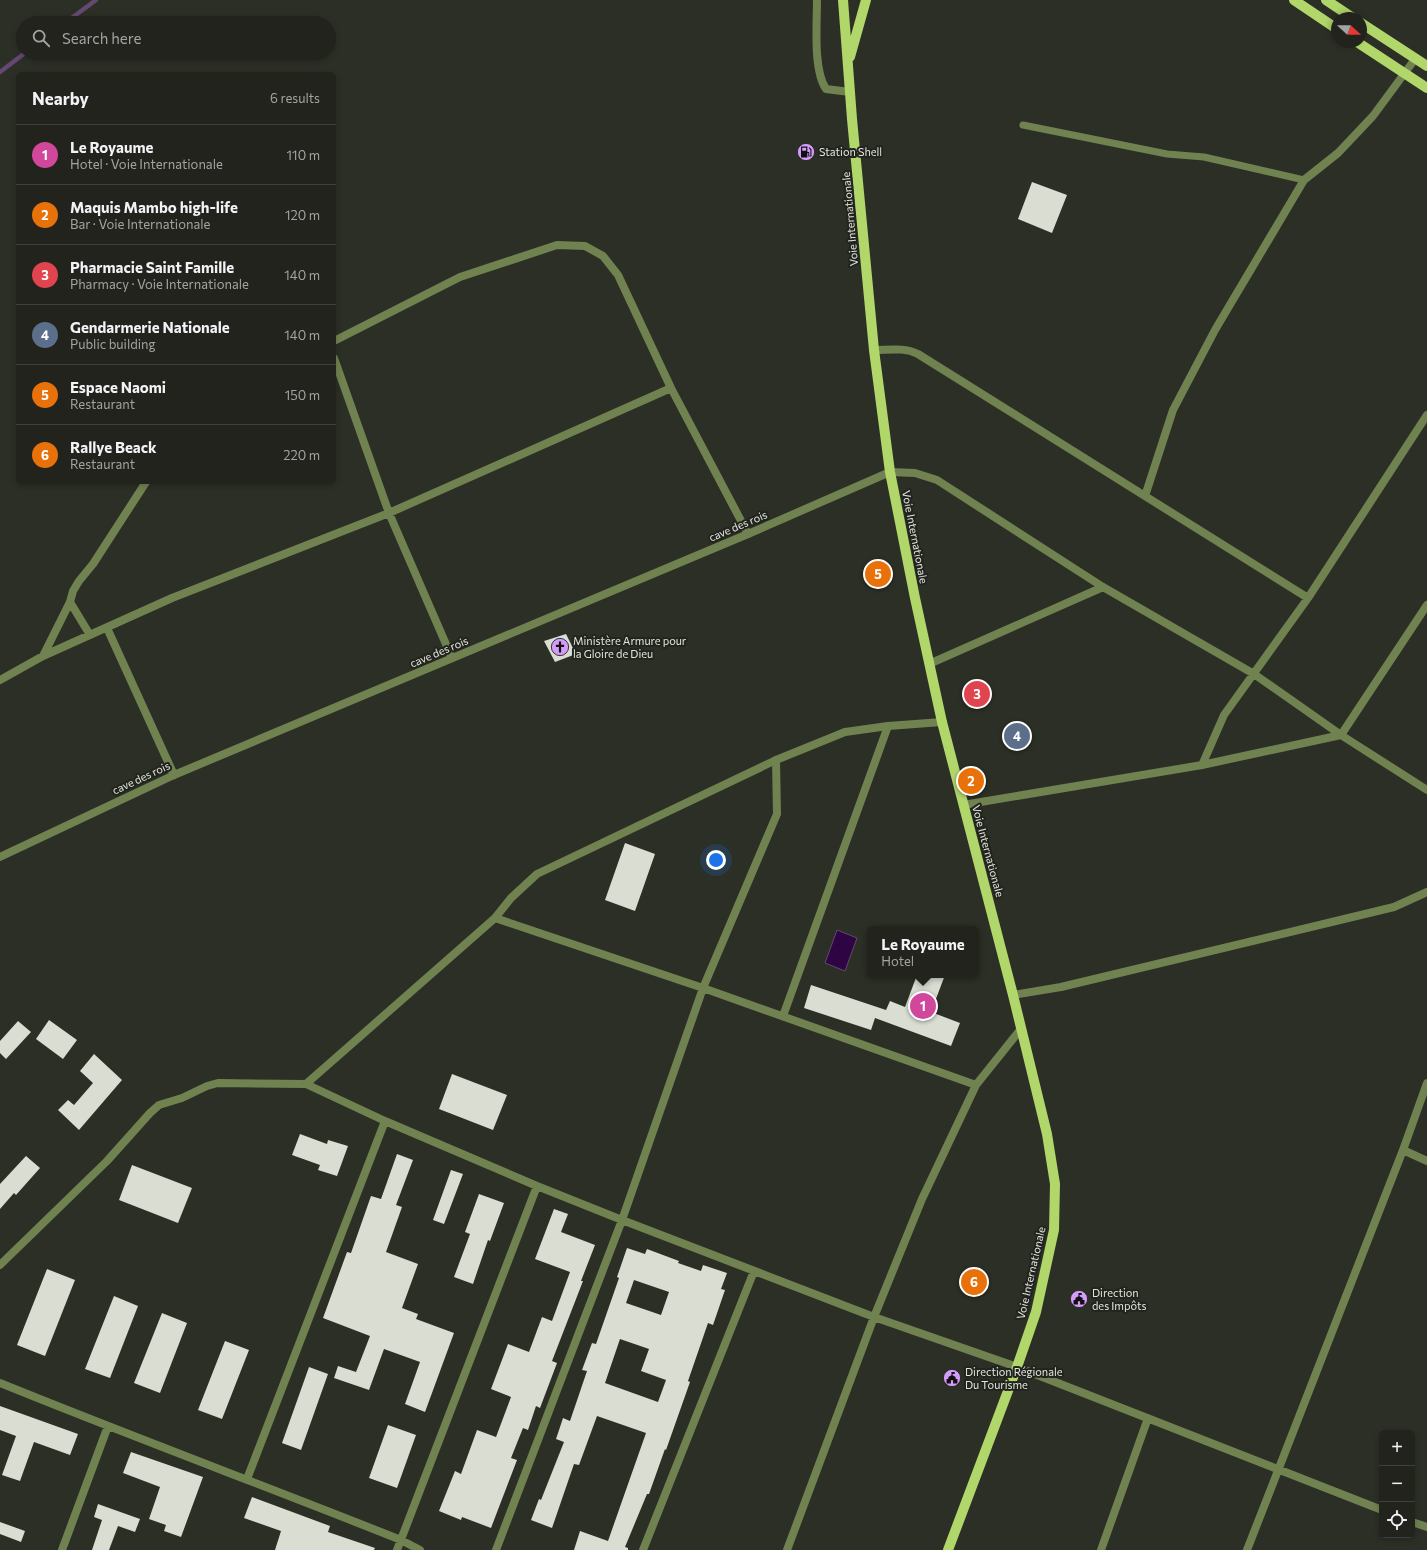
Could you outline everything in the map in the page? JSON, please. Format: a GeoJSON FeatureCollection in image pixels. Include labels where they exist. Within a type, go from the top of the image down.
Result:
{"type":"FeatureCollection","features":[{"type":"Feature","properties":{"kind":"main road","name":"Voie Internationale"},"geometry":{"type":"LineString","coordinates":[[843,0],[874,350],[890,472],[942,722],[1013,995],[1020,1030],[1047,1134],[1055,1184],[1054,1230],[1036,1312],[1017,1367],[948,1550]]}},
{"type":"Feature","properties":{"kind":"main road"},"geometry":{"type":"LineString","coordinates":[[848,62],[866,0]]}},
{"type":"Feature","properties":{"kind":"main road"},"geometry":{"type":"LineString","coordinates":[[1294,0],[1331,24]]}},
{"type":"Feature","properties":{"kind":"main road"},"geometry":{"type":"LineString","coordinates":[[1326,0],[1344,12]]}},
{"type":"Feature","properties":{"kind":"main road"},"geometry":{"type":"LineString","coordinates":[[1367,27],[1427,66]]}},
{"type":"Feature","properties":{"kind":"main road"},"geometry":{"type":"LineString","coordinates":[[1366,48],[1427,88]]}},
{"type":"Feature","properties":{"kind":"street"},"geometry":{"type":"LineString","coordinates":[[817,0],[818,68],[821,82],[826,89],[850,92]]}},
{"type":"Feature","properties":{"kind":"street"},"geometry":{"type":"LineString","coordinates":[[1145,496],[1173,410],[1215,330],[1304,180],[1338,153],[1373,116],[1415,59]]}},
{"type":"Feature","properties":{"kind":"street"},"geometry":{"type":"LineString","coordinates":[[336,340],[460,278],[557,246],[585,246],[603,256],[618,275],[671,388],[748,534]]}},
{"type":"Feature","properties":{"kind":"street"},"geometry":{"type":"LineString","coordinates":[[874,350],[911,350],[1308,598]]}},
{"type":"Feature","properties":{"kind":"street"},"geometry":{"type":"LineString","coordinates":[[336,364],[389,513],[452,658]]}},
{"type":"Feature","properties":{"kind":"street"},"geometry":{"type":"LineString","coordinates":[[0,680],[43,656],[172,598],[389,513],[671,388]]}},
{"type":"Feature","properties":{"kind":"street"},"geometry":{"type":"LineString","coordinates":[[1202,765],[1224,715],[1308,598],[1426,418]]}},
{"type":"Feature","properties":{"kind":"street"},"geometry":{"type":"LineString","coordinates":[[890,472],[915,473],[937,480],[1103,587],[1254,674],[1341,735],[1427,790]]}},
{"type":"Feature","properties":{"kind":"street","name":"cave des rois"},"geometry":{"type":"LineString","coordinates":[[0,857],[174,775],[748,534],[890,472]]}},
{"type":"Feature","properties":{"kind":"street"},"geometry":{"type":"LineString","coordinates":[[43,656],[70,602],[73,591],[93,564],[145,484]]}},
{"type":"Feature","properties":{"kind":"street"},"geometry":{"type":"LineString","coordinates":[[929,664],[1103,587]]}},
{"type":"Feature","properties":{"kind":"street"},"geometry":{"type":"LineString","coordinates":[[70,602],[90,635]]}},
{"type":"Feature","properties":{"kind":"street"},"geometry":{"type":"LineString","coordinates":[[963,805],[1202,765],[1341,735],[1427,605]]}},
{"type":"Feature","properties":{"kind":"street"},"geometry":{"type":"LineString","coordinates":[[107,628],[174,775]]}},
{"type":"Feature","properties":{"kind":"street"},"geometry":{"type":"LineString","coordinates":[[306,1084],[495,918],[511,898],[537,874],[776,760],[845,732],[888,726],[942,722]]}},
{"type":"Feature","properties":{"kind":"street"},"geometry":{"type":"LineString","coordinates":[[783,1016],[888,726]]}},
{"type":"Feature","properties":{"kind":"street"},"geometry":{"type":"LineString","coordinates":[[496,1550],[622,1220],[703,988],[777,814],[776,760]]}},
{"type":"Feature","properties":{"kind":"street"},"geometry":{"type":"LineString","coordinates":[[1013,995],[1061,987],[1394,907],[1427,892]]}},
{"type":"Feature","properties":{"kind":"street"},"geometry":{"type":"LineString","coordinates":[[495,918],[703,988],[976,1085]]}},
{"type":"Feature","properties":{"kind":"street"},"geometry":{"type":"LineString","coordinates":[[787,1550],[874,1317],[922,1199],[976,1085],[1020,1030]]}},
{"type":"Feature","properties":{"kind":"street"},"geometry":{"type":"LineString","coordinates":[[0,1266],[107,1161],[159,1105],[182,1098],[207,1086],[218,1083],[306,1084],[385,1121],[537,1186],[622,1220],[874,1317],[1017,1367],[1379,1509]]}},
{"type":"Feature","properties":{"kind":"street"},"geometry":{"type":"LineString","coordinates":[[1247,1550],[1403,1150],[1427,1083]]}},
{"type":"Feature","properties":{"kind":"street"},"geometry":{"type":"LineString","coordinates":[[247,1479],[385,1121]]}},
{"type":"Feature","properties":{"kind":"street"},"geometry":{"type":"LineString","coordinates":[[1403,1150],[1427,1161]]}},
{"type":"Feature","properties":{"kind":"street"},"geometry":{"type":"LineString","coordinates":[[397,1550],[537,1186]]}},
{"type":"Feature","properties":{"kind":"street"},"geometry":{"type":"LineString","coordinates":[[643,1550],[754,1271]]}},
{"type":"Feature","properties":{"kind":"street"},"geometry":{"type":"LineString","coordinates":[[0,1383],[401,1540],[420,1550]]}},
{"type":"Feature","properties":{"kind":"street"},"geometry":{"type":"LineString","coordinates":[[1101,1550],[1148,1418]]}},
{"type":"Feature","properties":{"kind":"street"},"geometry":{"type":"LineString","coordinates":[[62,1550],[108,1426]]}},
{"type":"Feature","properties":{"kind":"street"},"geometry":{"type":"LineString","coordinates":[[1415,1523],[1427,1527]]}},
{"type":"Feature","properties":{"kind":"lane"},"geometry":{"type":"LineString","coordinates":[[1023,125],[1167,154],[1204,157],[1304,180]]}},
{"type":"Feature","properties":{"kind":"shaded area"},"geometry":{"type":"Polygon","coordinates":[[[837,930],[857,938],[845,971],[825,963],[837,930]]]}},
{"type":"Feature","properties":{"kind":"building"},"geometry":{"type":"Polygon","coordinates":[[[1032,182],[1067,195],[1052,233],[1018,219],[1032,182]]]}},
{"type":"Feature","properties":{"kind":"building","name":"Ministère Armure pour la Gloire de Dieu"},"geometry":{"type":"Polygon","coordinates":[[[566,634],[576,654],[555,662],[544,641],[566,634]]]}},
{"type":"Feature","properties":{"kind":"building"},"geometry":{"type":"Polygon","coordinates":[[[625,843],[655,854],[635,911],[605,900],[625,843]]]}},
{"type":"Feature","properties":{"kind":"building"},"geometry":{"type":"Polygon","coordinates":[[[916,978],[944,978],[931,1012],[960,1023],[951,1046],[875,1018],[871,1030],[804,1008],[811,985],[886,1010],[890,1001],[905,1007],[916,978]]]}},
{"type":"Feature","properties":{"kind":"building"},"geometry":{"type":"Polygon","coordinates":[[[49,1020],[77,1040],[63,1059],[36,1039],[49,1020]]]}},
{"type":"Feature","properties":{"kind":"building"},"geometry":{"type":"Polygon","coordinates":[[[18,1021],[31,1032],[6,1059],[0,1053],[0,1041],[18,1021]]]}},
{"type":"Feature","properties":{"kind":"building"},"geometry":{"type":"Polygon","coordinates":[[[94,1054],[122,1080],[79,1130],[58,1110],[68,1100],[74,1105],[93,1083],[80,1071],[94,1054]]]}},
{"type":"Feature","properties":{"kind":"building"},"geometry":{"type":"Polygon","coordinates":[[[452,1074],[507,1095],[493,1130],[439,1109],[452,1074]]]}},
{"type":"Feature","properties":{"kind":"building"},"geometry":{"type":"Polygon","coordinates":[[[300,1134],[327,1144],[328,1140],[348,1146],[337,1176],[318,1170],[320,1165],[292,1155],[300,1134]]]}},
{"type":"Feature","properties":{"kind":"building"},"geometry":{"type":"Polygon","coordinates":[[[397,1154],[413,1160],[396,1205],[402,1207],[386,1252],[418,1264],[402,1308],[418,1314],[416,1319],[454,1333],[425,1412],[405,1404],[420,1362],[384,1349],[369,1390],[334,1378],[338,1366],[356,1372],[370,1336],[323,1318],[347,1252],[351,1253],[371,1196],[381,1199],[397,1154]]]}},
{"type":"Feature","properties":{"kind":"building"},"geometry":{"type":"Polygon","coordinates":[[[26,1156],[40,1168],[16,1195],[14,1193],[0,1209],[0,1184],[26,1156]]]}},
{"type":"Feature","properties":{"kind":"building"},"geometry":{"type":"Polygon","coordinates":[[[132,1165],[192,1188],[178,1223],[119,1200],[132,1165]]]}},
{"type":"Feature","properties":{"kind":"building"},"geometry":{"type":"Polygon","coordinates":[[[451,1170],[463,1174],[444,1224],[433,1220],[451,1170]]]}},
{"type":"Feature","properties":{"kind":"building"},"geometry":{"type":"Polygon","coordinates":[[[479,1194],[504,1203],[490,1241],[488,1240],[473,1284],[454,1277],[470,1234],[465,1232],[479,1194]]]}},
{"type":"Feature","properties":{"kind":"building"},"geometry":{"type":"Polygon","coordinates":[[[554,1209],[568,1214],[561,1232],[595,1245],[581,1281],[583,1281],[552,1361],[557,1363],[540,1408],[536,1406],[528,1430],[523,1428],[511,1458],[517,1460],[491,1528],[462,1517],[461,1520],[439,1511],[455,1471],[461,1474],[477,1430],[496,1437],[511,1397],[491,1389],[508,1344],[529,1352],[542,1317],[552,1321],[570,1272],[535,1259],[554,1209]]]}},
{"type":"Feature","properties":{"kind":"building"},"geometry":{"type":"Polygon","coordinates":[[[627,1248],[645,1254],[647,1249],[679,1261],[678,1263],[701,1271],[703,1265],[727,1273],[721,1289],[725,1290],[713,1325],[708,1323],[688,1381],[690,1382],[666,1450],[665,1449],[649,1494],[647,1494],[625,1547],[628,1548],[628,1550],[574,1550],[580,1531],[608,1541],[646,1433],[597,1416],[579,1465],[574,1464],[552,1528],[531,1520],[539,1499],[541,1500],[564,1442],[556,1439],[563,1418],[570,1421],[587,1371],[582,1370],[592,1343],[596,1344],[619,1278],[617,1277],[627,1248]],[[634,1280],[626,1303],[661,1315],[669,1292],[634,1280]],[[620,1339],[605,1383],[658,1402],[666,1380],[641,1371],[649,1349],[620,1339]]]}},
{"type":"Feature","properties":{"kind":"building"},"geometry":{"type":"Polygon","coordinates":[[[47,1269],[75,1280],[45,1356],[17,1345],[47,1269]]]}},
{"type":"Feature","properties":{"kind":"building"},"geometry":{"type":"Polygon","coordinates":[[[114,1296],[138,1306],[110,1378],[85,1369],[114,1296]]]}},
{"type":"Feature","properties":{"kind":"building"},"geometry":{"type":"Polygon","coordinates":[[[162,1313],[187,1323],[160,1393],[134,1383],[162,1313]]]}},
{"type":"Feature","properties":{"kind":"building"},"geometry":{"type":"Polygon","coordinates":[[[225,1341],[249,1350],[222,1419],[198,1410],[225,1341]]]}},
{"type":"Feature","properties":{"kind":"building"},"geometry":{"type":"Polygon","coordinates":[[[309,1367],[328,1374],[301,1450],[282,1443],[309,1367]]]}},
{"type":"Feature","properties":{"kind":"building"},"geometry":{"type":"Polygon","coordinates":[[[0,1406],[78,1434],[70,1455],[34,1442],[20,1481],[2,1475],[16,1436],[0,1430],[0,1406]]]}},
{"type":"Feature","properties":{"kind":"building"},"geometry":{"type":"Polygon","coordinates":[[[388,1425],[416,1435],[397,1488],[369,1478],[388,1425]]]}},
{"type":"Feature","properties":{"kind":"building"},"geometry":{"type":"Polygon","coordinates":[[[131,1452],[203,1477],[181,1537],[164,1531],[166,1525],[149,1519],[160,1487],[123,1473],[131,1452]]]}},
{"type":"Feature","properties":{"kind":"building"},"geometry":{"type":"Polygon","coordinates":[[[252,1497],[330,1526],[328,1532],[375,1548],[374,1550],[275,1550],[281,1531],[244,1518],[252,1497]]]}},
{"type":"Feature","properties":{"kind":"building"},"geometry":{"type":"Polygon","coordinates":[[[98,1504],[140,1519],[135,1532],[118,1526],[109,1550],[92,1550],[102,1520],[94,1517],[98,1504]]]}},
{"type":"Feature","properties":{"kind":"building"},"geometry":{"type":"Polygon","coordinates":[[[0,1522],[25,1531],[21,1542],[0,1534],[0,1522]]]}},
{"type":"Feature","properties":{"kind":"waterway"},"geometry":{"type":"LineString","coordinates":[[74,16],[96,0]]}},
{"type":"Feature","properties":{"kind":"waterway"},"geometry":{"type":"LineString","coordinates":[[0,72],[16,60]]}},
{"type":"Feature","properties":{"kind":"place","name":"Station Shell"},"geometry":{"type":"Point","coordinates":[806,152]}},
{"type":"Feature","properties":{"kind":"place","name":"Espace Naomi"},"geometry":{"type":"Point","coordinates":[878,574]}},
{"type":"Feature","properties":{"kind":"place","name":"Ministère Armure pour la Gloire de Dieu"},"geometry":{"type":"Point","coordinates":[560,647]}},
{"type":"Feature","properties":{"kind":"place","name":"Pharmacie Saint Famille"},"geometry":{"type":"Point","coordinates":[977,694]}},
{"type":"Feature","properties":{"kind":"place","name":"Gendarmerie Nationale"},"geometry":{"type":"Point","coordinates":[1017,736]}},
{"type":"Feature","properties":{"kind":"place","name":"Maquis Mambo high-life"},"geometry":{"type":"Point","coordinates":[971,781]}},
{"type":"Feature","properties":{"kind":"place","name":"Le Royaume"},"geometry":{"type":"Point","coordinates":[923,1006]}},
{"type":"Feature","properties":{"kind":"place","name":"Rallye Beack"},"geometry":{"type":"Point","coordinates":[974,1282]}},
{"type":"Feature","properties":{"kind":"place","name":"Direction des Impôts"},"geometry":{"type":"Point","coordinates":[1079,1299]}},
{"type":"Feature","properties":{"kind":"place","name":"Direction Régionale Du Tourisme"},"geometry":{"type":"Point","coordinates":[952,1378]}}]}
